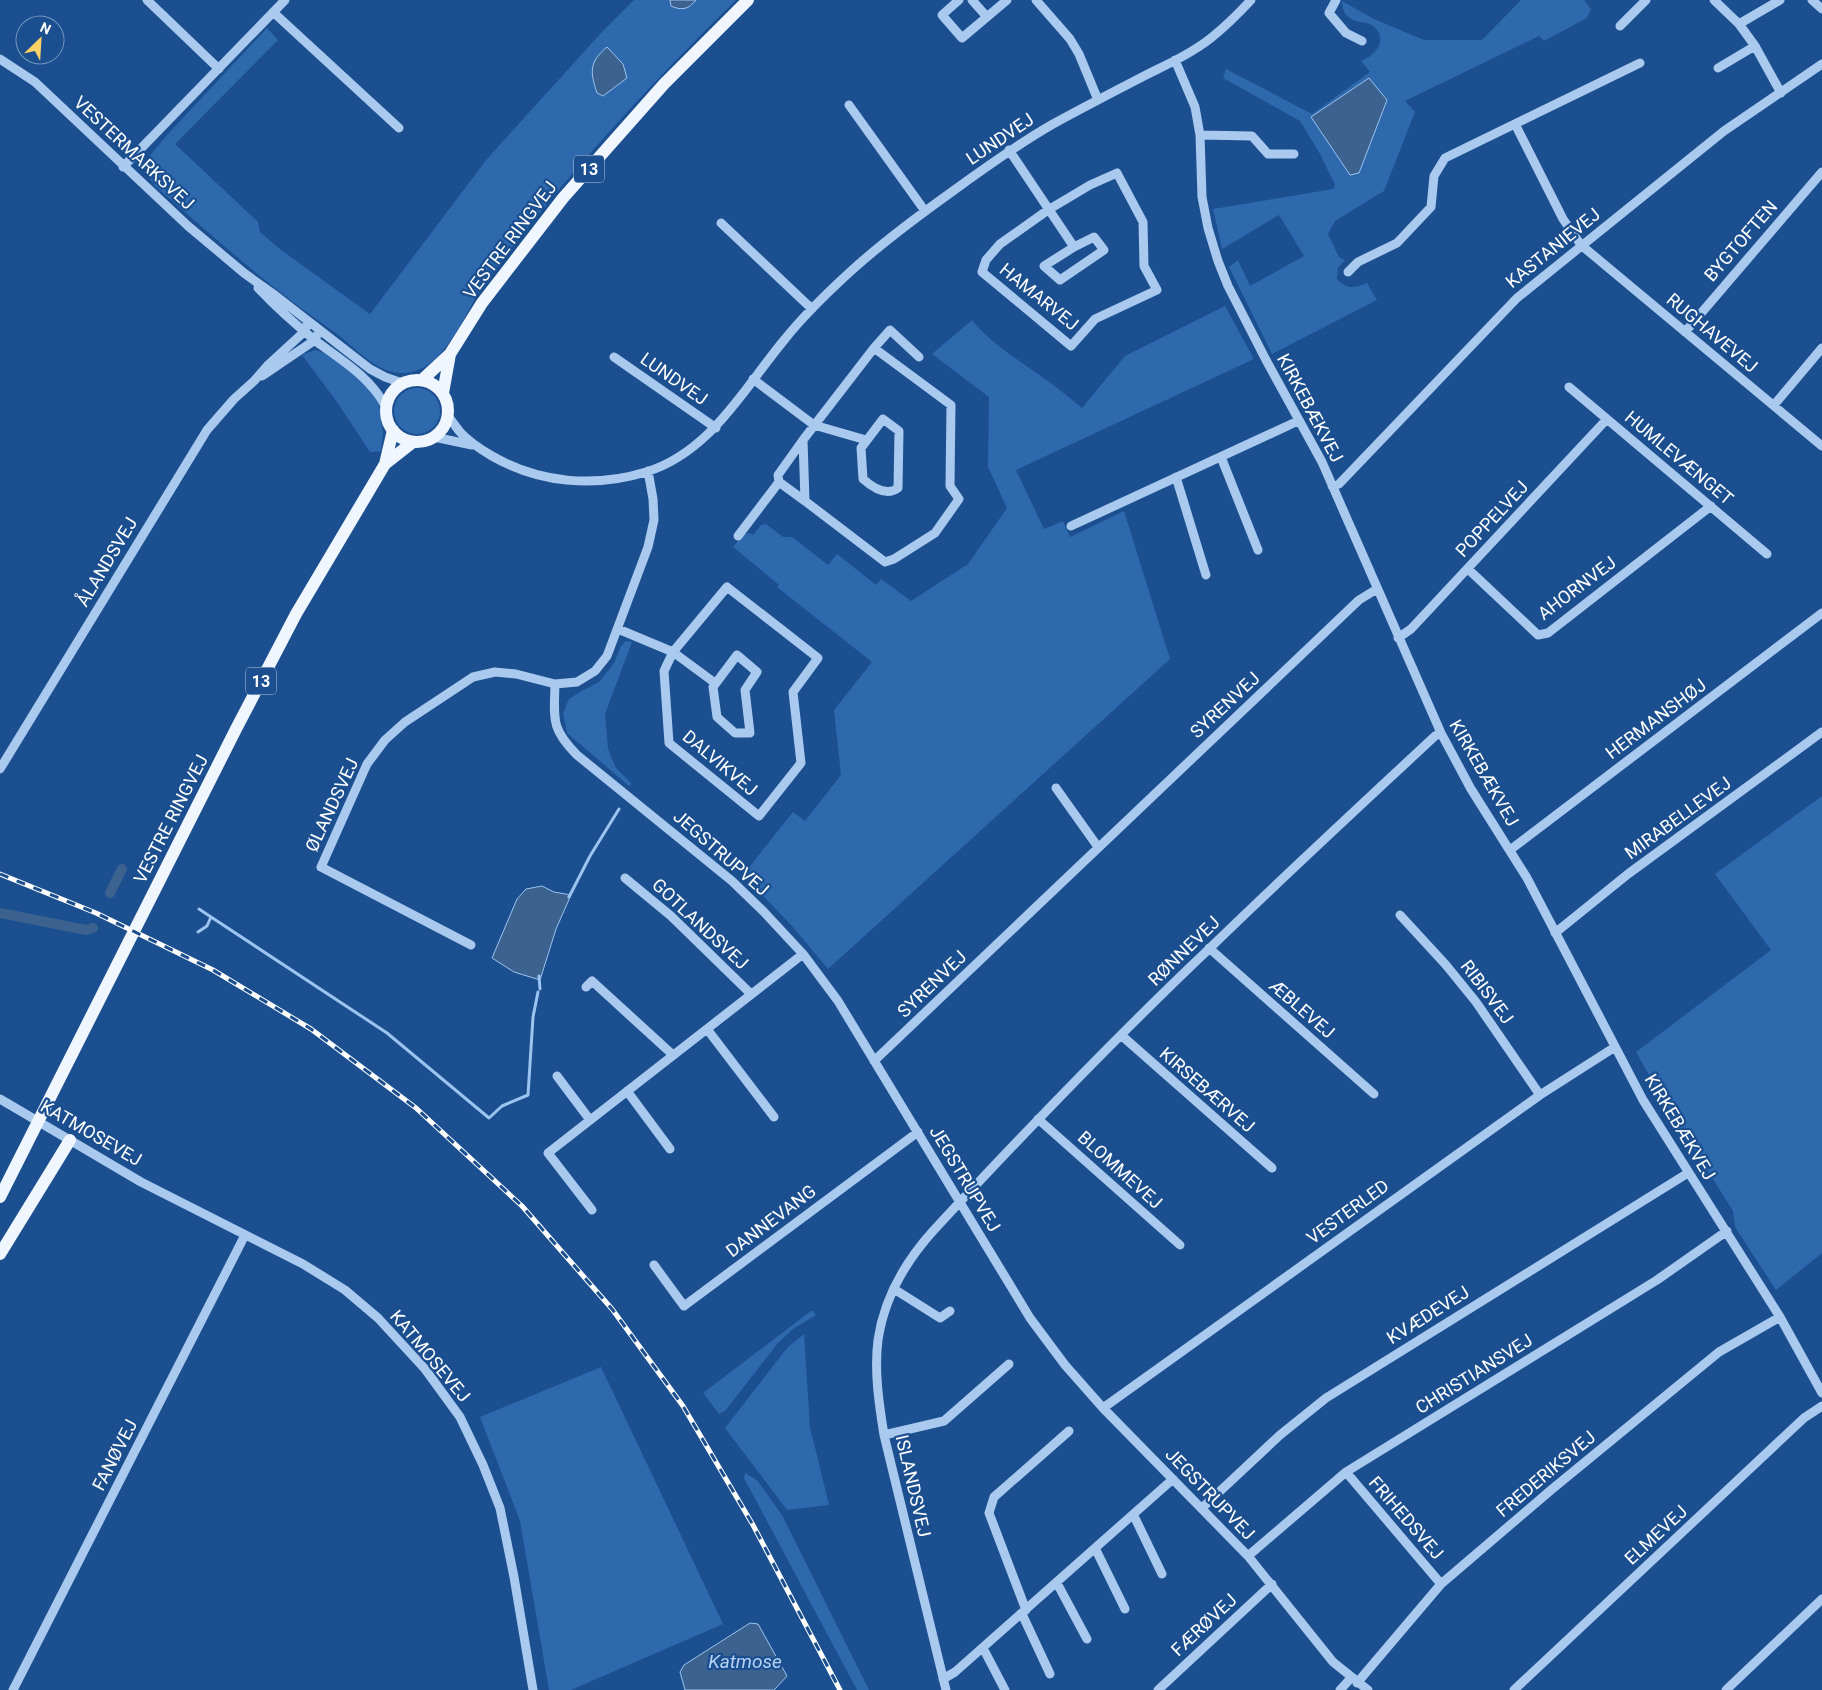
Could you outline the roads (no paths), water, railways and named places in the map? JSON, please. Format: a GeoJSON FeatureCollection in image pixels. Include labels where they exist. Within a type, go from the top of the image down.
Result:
{"type":"FeatureCollection","features":[{"type":"Feature","properties":{"kind":"main road","name":"VESTRE RINGVEJ"},"geometry":{"type":"LineString","coordinates":[[422,380],[450,354],[482,303],[563,198],[664,84],[748,0]]}},
{"type":"Feature","properties":{"kind":"main road","name":"VESTRE RINGVEJ"},"geometry":{"type":"LineString","coordinates":[[443,393],[450,354]]}},
{"type":"Feature","properties":{"kind":"main road"},"geometry":{"type":"LineString","coordinates":[[413,442],[402,438],[393,430],[387,419],[386,407],[391,393],[402,383],[415,379],[434,384],[443,393]]}},
{"type":"Feature","properties":{"kind":"main road","name":"13"},"geometry":{"type":"LineString","coordinates":[[443,393],[448,404],[448,416]]}},
{"type":"Feature","properties":{"kind":"main road"},"geometry":{"type":"LineString","coordinates":[[434,437],[444,428],[448,416]]}},
{"type":"Feature","properties":{"kind":"main road","name":"VESTRE RINGVEJ"},"geometry":{"type":"LineString","coordinates":[[0,1197],[296,614],[385,464],[393,430]]}},
{"type":"Feature","properties":{"kind":"main road","name":"13"},"geometry":{"type":"LineString","coordinates":[[413,442],[424,441],[434,437]]}},
{"type":"Feature","properties":{"kind":"main road","name":"VESTRE RINGVEJ"},"geometry":{"type":"LineString","coordinates":[[385,464],[413,442]]}},
{"type":"Feature","properties":{"kind":"main road"},"geometry":{"type":"LineString","coordinates":[[0,1254],[70,1140]]}},
{"type":"Feature","properties":{"kind":"street"},"geometry":{"type":"LineString","coordinates":[[147,0],[219,69]]}},
{"type":"Feature","properties":{"kind":"street"},"geometry":{"type":"LineString","coordinates":[[124,167],[284,0]]}},
{"type":"Feature","properties":{"kind":"street"},"geometry":{"type":"LineString","coordinates":[[959,0],[942,15],[962,38],[1007,0]]}},
{"type":"Feature","properties":{"kind":"street"},"geometry":{"type":"LineString","coordinates":[[972,0],[987,17]]}},
{"type":"Feature","properties":{"kind":"street"},"geometry":{"type":"LineString","coordinates":[[1036,0],[1070,39],[1079,54],[1098,100]]}},
{"type":"Feature","properties":{"kind":"street","name":"LUNDVEJ"},"geometry":{"type":"LineString","coordinates":[[448,416],[460,432],[474,445],[509,465],[539,476],[569,481],[617,479],[648,472],[676,459],[716,428],[786,337],[812,309],[851,271],[925,211],[1010,150],[1053,124],[1175,60],[1210,39],[1251,0]]}},
{"type":"Feature","properties":{"kind":"street"},"geometry":{"type":"LineString","coordinates":[[1336,0],[1329,13],[1346,33],[1362,41]]}},
{"type":"Feature","properties":{"kind":"street"},"geometry":{"type":"LineString","coordinates":[[1620,26],[1646,0]]}},
{"type":"Feature","properties":{"kind":"street"},"geometry":{"type":"LineString","coordinates":[[1714,0],[1739,24],[1755,46],[1781,93]]}},
{"type":"Feature","properties":{"kind":"street"},"geometry":{"type":"LineString","coordinates":[[1739,24],[1780,0]]}},
{"type":"Feature","properties":{"kind":"street"},"geometry":{"type":"LineString","coordinates":[[1812,0],[1822,9]]}},
{"type":"Feature","properties":{"kind":"street"},"geometry":{"type":"LineString","coordinates":[[273,12],[399,128]]}},
{"type":"Feature","properties":{"kind":"street"},"geometry":{"type":"LineString","coordinates":[[1718,68],[1755,46]]}},
{"type":"Feature","properties":{"kind":"street","name":"VESTERMARKSVEJ"},"geometry":{"type":"LineString","coordinates":[[0,59],[35,82],[188,226],[244,273],[370,369],[402,383]]}},
{"type":"Feature","properties":{"kind":"street","name":"KIRKEBÆKVEJ"},"geometry":{"type":"LineString","coordinates":[[1175,60],[1195,107],[1200,135],[1202,196],[1208,228],[1218,261],[1228,286],[1298,421],[1322,462],[1440,733],[1471,789],[1510,850],[1599,1013],[1643,1100],[1780,1317],[1822,1393]]}},
{"type":"Feature","properties":{"kind":"street"},"geometry":{"type":"LineString","coordinates":[[1348,272],[1358,262],[1397,242],[1431,207],[1434,176],[1445,158],[1640,63]]}},
{"type":"Feature","properties":{"kind":"street","name":"KASTANIEVEJ"},"geometry":{"type":"LineString","coordinates":[[1332,486],[1339,484],[1517,298],[1724,132],[1822,64]]}},
{"type":"Feature","properties":{"kind":"street"},"geometry":{"type":"LineString","coordinates":[[849,105],[925,211]]}},
{"type":"Feature","properties":{"kind":"street","name":"RUGHAVEVEJ"},"geometry":{"type":"LineString","coordinates":[[1515,124],[1563,219],[1581,245],[1822,446]]}},
{"type":"Feature","properties":{"kind":"street"},"geometry":{"type":"LineString","coordinates":[[1200,135],[1252,136],[1268,154],[1294,154]]}},
{"type":"Feature","properties":{"kind":"street"},"geometry":{"type":"LineString","coordinates":[[1010,150],[1074,247]]}},
{"type":"Feature","properties":{"kind":"street","name":"BYGTOFTEN"},"geometry":{"type":"LineString","coordinates":[[1685,332],[1822,172]]}},
{"type":"Feature","properties":{"kind":"street","name":"HAMARVEJ"},"geometry":{"type":"LineString","coordinates":[[1118,173],[1143,222],[1144,266],[1157,290],[1095,319],[1071,346],[982,272],[986,260],[1000,244],[1048,210],[1090,186],[1118,173]]}},
{"type":"Feature","properties":{"kind":"street"},"geometry":{"type":"LineString","coordinates":[[721,223],[812,309]]}},
{"type":"Feature","properties":{"kind":"street","name":"HAMARVEJ"},"geometry":{"type":"LineString","coordinates":[[1094,237],[1104,250],[1060,280],[1044,266],[1074,247],[1094,237]]}},
{"type":"Feature","properties":{"kind":"street","name":"VESTERMARKSVEJ"},"geometry":{"type":"LineString","coordinates":[[244,273],[271,302],[315,340],[367,380],[380,395],[386,407]]}},
{"type":"Feature","properties":{"kind":"street"},"geometry":{"type":"LineString","coordinates":[[305,331],[308,321]]}},
{"type":"Feature","properties":{"kind":"street"},"geometry":{"type":"LineString","coordinates":[[315,340],[319,330]]}},
{"type":"Feature","properties":{"kind":"street"},"geometry":{"type":"LineString","coordinates":[[738,536],[779,482],[778,475],[802,440],[890,330],[919,358]]}},
{"type":"Feature","properties":{"kind":"street","name":"ÅLANDSVEJ"},"geometry":{"type":"LineString","coordinates":[[0,769],[207,430],[234,399],[305,331]]}},
{"type":"Feature","properties":{"kind":"street","name":"ÅLANDSVEJ"},"geometry":{"type":"LineString","coordinates":[[254,381],[315,340]]}},
{"type":"Feature","properties":{"kind":"street"},"geometry":{"type":"LineString","coordinates":[[779,482],[885,562],[894,559],[935,532],[959,499],[950,486],[951,405],[874,348]]}},
{"type":"Feature","properties":{"kind":"street"},"geometry":{"type":"LineString","coordinates":[[1774,405],[1822,348]]}},
{"type":"Feature","properties":{"kind":"street","name":"LUNDVEJ"},"geometry":{"type":"LineString","coordinates":[[614,357],[716,428]]}},
{"type":"Feature","properties":{"kind":"street"},"geometry":{"type":"LineString","coordinates":[[753,379],[814,425],[866,440]]}},
{"type":"Feature","properties":{"kind":"street","name":"HUMLEVÆNGET"},"geometry":{"type":"LineString","coordinates":[[1569,387],[1767,554]]}},
{"type":"Feature","properties":{"kind":"street"},"geometry":{"type":"LineString","coordinates":[[883,419],[899,431],[898,488],[894,491],[876,490],[863,479],[861,448],[866,440],[883,419]]}},
{"type":"Feature","properties":{"kind":"street","name":"POPPELVEJ"},"geometry":{"type":"LineString","coordinates":[[1398,638],[1411,629],[1468,570],[1607,419]]}},
{"type":"Feature","properties":{"kind":"street"},"geometry":{"type":"LineString","coordinates":[[1071,526],[1298,421]]}},
{"type":"Feature","properties":{"kind":"street","name":"LUNDVEJ"},"geometry":{"type":"LineString","coordinates":[[434,437],[474,445]]}},
{"type":"Feature","properties":{"kind":"street"},"geometry":{"type":"LineString","coordinates":[[802,440],[805,501]]}},
{"type":"Feature","properties":{"kind":"street"},"geometry":{"type":"LineString","coordinates":[[1221,456],[1258,550]]}},
{"type":"Feature","properties":{"kind":"street","name":"ØLANDSVEJ"},"geometry":{"type":"LineString","coordinates":[[470,945],[321,868],[367,764],[385,740],[405,722],[473,677],[495,672],[516,674],[555,684],[577,682],[595,671],[607,656],[648,547],[654,520],[653,499],[648,472]]}},
{"type":"Feature","properties":{"kind":"street"},"geometry":{"type":"LineString","coordinates":[[1176,477],[1206,575]]}},
{"type":"Feature","properties":{"kind":"street","name":"AHORNVEJ"},"geometry":{"type":"LineString","coordinates":[[1468,570],[1538,635],[1548,634],[1711,506]]}},
{"type":"Feature","properties":{"kind":"street","name":"DALVIKVEJ"},"geometry":{"type":"LineString","coordinates":[[727,587],[818,658],[793,692],[801,763],[759,816],[669,743],[664,671],[673,652],[727,587]]}},
{"type":"Feature","properties":{"kind":"street","name":"SYRENVEJ"},"geometry":{"type":"LineString","coordinates":[[874,1061],[1359,600],[1377,588]]}},
{"type":"Feature","properties":{"kind":"street","name":"HERMANSHØJ"},"geometry":{"type":"LineString","coordinates":[[1510,850],[1822,613]]}},
{"type":"Feature","properties":{"kind":"street"},"geometry":{"type":"LineString","coordinates":[[618,629],[673,652],[715,683]]}},
{"type":"Feature","properties":{"kind":"street","name":"DALVIKVEJ"},"geometry":{"type":"LineString","coordinates":[[736,655],[757,672],[744,690],[750,733],[735,733],[716,717],[713,687],[715,683],[736,655]]}},
{"type":"Feature","properties":{"kind":"street","name":"JEGSTRUPVEJ"},"geometry":{"type":"LineString","coordinates":[[555,684],[556,725],[563,741],[577,755],[732,881],[803,954],[838,1001],[1030,1318],[1065,1365],[1103,1408],[1248,1556],[1333,1662],[1368,1690]]}},
{"type":"Feature","properties":{"kind":"street","name":"MIRABELLEVEJ"},"geometry":{"type":"LineString","coordinates":[[1555,933],[1628,874],[1822,732]]}},
{"type":"Feature","properties":{"kind":"street","name":"RØNNEVEJ"},"geometry":{"type":"LineString","coordinates":[[960,1202],[1120,1035],[1209,948],[1440,733]]}},
{"type":"Feature","properties":{"kind":"street"},"geometry":{"type":"LineString","coordinates":[[1056,788],[1098,847]]}},
{"type":"Feature","properties":{"kind":"street","name":"GOTLANDSVEJ"},"geometry":{"type":"LineString","coordinates":[[625,878],[671,916],[751,994]]}},
{"type":"Feature","properties":{"kind":"street","name":"RIBISVEJ"},"geometry":{"type":"LineString","coordinates":[[1400,915],[1446,965],[1476,1002],[1540,1095]]}},
{"type":"Feature","properties":{"kind":"street","name":"ÆBLEVEJ"},"geometry":{"type":"LineString","coordinates":[[1209,948],[1374,1094]]}},
{"type":"Feature","properties":{"kind":"street","name":"GOTLANDSVEJ"},"geometry":{"type":"LineString","coordinates":[[592,1210],[548,1153],[803,954]]}},
{"type":"Feature","properties":{"kind":"street"},"geometry":{"type":"LineString","coordinates":[[586,987],[592,981],[674,1055]]}},
{"type":"Feature","properties":{"kind":"street"},"geometry":{"type":"LineString","coordinates":[[707,1029],[774,1117]]}},
{"type":"Feature","properties":{"kind":"street","name":"KIRSEBÆRVEJ"},"geometry":{"type":"LineString","coordinates":[[1120,1035],[1272,1168]]}},
{"type":"Feature","properties":{"kind":"street","name":"VESTERLED"},"geometry":{"type":"LineString","coordinates":[[1103,1408],[1540,1095],[1615,1047]]}},
{"type":"Feature","properties":{"kind":"street"},"geometry":{"type":"LineString","coordinates":[[557,1076],[590,1120]]}},
{"type":"Feature","properties":{"kind":"street"},"geometry":{"type":"LineString","coordinates":[[627,1091],[670,1149]]}},
{"type":"Feature","properties":{"kind":"street","name":"KATMOSEVEJ"},"geometry":{"type":"LineString","coordinates":[[0,1099],[141,1182],[303,1264],[345,1290],[378,1318],[425,1369],[460,1417],[483,1465],[500,1508],[533,1690]]}},
{"type":"Feature","properties":{"kind":"street","name":"BLOMMEVEJ"},"geometry":{"type":"LineString","coordinates":[[1038,1119],[1180,1245]]}},
{"type":"Feature","properties":{"kind":"street","name":"DANNEVANG"},"geometry":{"type":"LineString","coordinates":[[654,1265],[684,1306],[918,1132]]}},
{"type":"Feature","properties":{"kind":"street","name":"KVÆDEVEJ"},"geometry":{"type":"LineString","coordinates":[[1202,1508],[1280,1435],[1326,1398],[1688,1172]]}},
{"type":"Feature","properties":{"kind":"street","name":"ISLANDSVEJ"},"geometry":{"type":"LineString","coordinates":[[946,1690],[884,1435],[877,1371],[878,1339],[884,1314],[894,1289],[919,1247],[960,1202]]}},
{"type":"Feature","properties":{"kind":"street","name":"CHRISTIANSVEJ"},"geometry":{"type":"LineString","coordinates":[[1248,1556],[1346,1472],[1657,1280],[1727,1231]]}},
{"type":"Feature","properties":{"kind":"street","name":"FANØVEJ"},"geometry":{"type":"LineString","coordinates":[[13,1690],[245,1235]]}},
{"type":"Feature","properties":{"kind":"street"},"geometry":{"type":"LineString","coordinates":[[894,1289],[940,1318],[950,1311]]}},
{"type":"Feature","properties":{"kind":"street","name":"FREDERIKSVEJ"},"geometry":{"type":"LineString","coordinates":[[1340,1690],[1354,1680],[1442,1584],[1551,1490],[1719,1352],[1780,1317]]}},
{"type":"Feature","properties":{"kind":"street"},"geometry":{"type":"LineString","coordinates":[[884,1435],[944,1421],[1010,1364]]}},
{"type":"Feature","properties":{"kind":"street","name":"ELMEVEJ"},"geometry":{"type":"LineString","coordinates":[[1514,1690],[1804,1418],[1822,1406]]}},
{"type":"Feature","properties":{"kind":"street"},"geometry":{"type":"LineString","coordinates":[[1050,1674],[1024,1612],[989,1513],[994,1498],[1069,1431]]}},
{"type":"Feature","properties":{"kind":"street","name":"FRIHEDSVEJ"},"geometry":{"type":"LineString","coordinates":[[1346,1472],[1442,1584]]}},
{"type":"Feature","properties":{"kind":"street"},"geometry":{"type":"LineString","coordinates":[[943,1679],[955,1672],[1096,1550],[1173,1479]]}},
{"type":"Feature","properties":{"kind":"street"},"geometry":{"type":"LineString","coordinates":[[1134,1516],[1162,1574]]}},
{"type":"Feature","properties":{"kind":"street"},"geometry":{"type":"LineString","coordinates":[[1096,1550],[1125,1609]]}},
{"type":"Feature","properties":{"kind":"street"},"geometry":{"type":"LineString","coordinates":[[1057,1583],[1086,1638]]}},
{"type":"Feature","properties":{"kind":"street","name":"FÆRØVEJ"},"geometry":{"type":"LineString","coordinates":[[1158,1690],[1272,1584]]}},
{"type":"Feature","properties":{"kind":"street"},"geometry":{"type":"LineString","coordinates":[[1726,1690],[1822,1599]]}},
{"type":"Feature","properties":{"kind":"street"},"geometry":{"type":"LineString","coordinates":[[983,1648],[1005,1690]]}},
{"type":"Feature","properties":{"kind":"water"},"geometry":{"type":"Polygon","coordinates":[[[670,0],[696,0],[688,7],[682,9],[671,6],[670,0]]]}},
{"type":"Feature","properties":{"kind":"water"},"geometry":{"type":"Polygon","coordinates":[[[607,47],[623,64],[627,78],[603,96],[597,93],[592,73],[594,63],[601,52],[607,47]]]}},
{"type":"Feature","properties":{"kind":"water"},"geometry":{"type":"Polygon","coordinates":[[[1369,78],[1387,100],[1359,173],[1350,175],[1311,117],[1369,78]]]}},
{"type":"Feature","properties":{"kind":"water"},"geometry":{"type":"Polygon","coordinates":[[[542,886],[554,892],[571,895],[556,929],[540,980],[514,972],[492,958],[517,899],[526,889],[542,886]]]}},
{"type":"Feature","properties":{"kind":"water","name":"Katmose"},"geometry":{"type":"Polygon","coordinates":[[[750,1623],[758,1624],[787,1676],[774,1690],[685,1690],[680,1672],[684,1665],[750,1623]]]}},
{"type":"Feature","properties":{"kind":"waterway"},"geometry":{"type":"LineString","coordinates":[[569,897],[590,856],[619,809]]}},
{"type":"Feature","properties":{"kind":"waterway"},"geometry":{"type":"LineString","coordinates":[[110,893],[122,869]]}},
{"type":"Feature","properties":{"kind":"waterway"},"geometry":{"type":"LineString","coordinates":[[198,932],[207,926],[211,917],[199,909]]}},
{"type":"Feature","properties":{"kind":"waterway"},"geometry":{"type":"LineString","coordinates":[[0,913],[86,930],[93,928]]}},
{"type":"Feature","properties":{"kind":"waterway"},"geometry":{"type":"LineString","coordinates":[[211,917],[387,1033],[489,1118],[502,1106],[528,1095],[533,1017],[538,992]]}},
{"type":"Feature","properties":{"kind":"waterway"},"geometry":{"type":"LineString","coordinates":[[539,976],[540,989]]}},
{"type":"Feature","properties":{"kind":"railway"},"geometry":{"type":"LineString","coordinates":[[0,874],[96,913],[213,970],[311,1029],[416,1108],[522,1206],[612,1309],[683,1406],[753,1525],[840,1690]]}}]}
